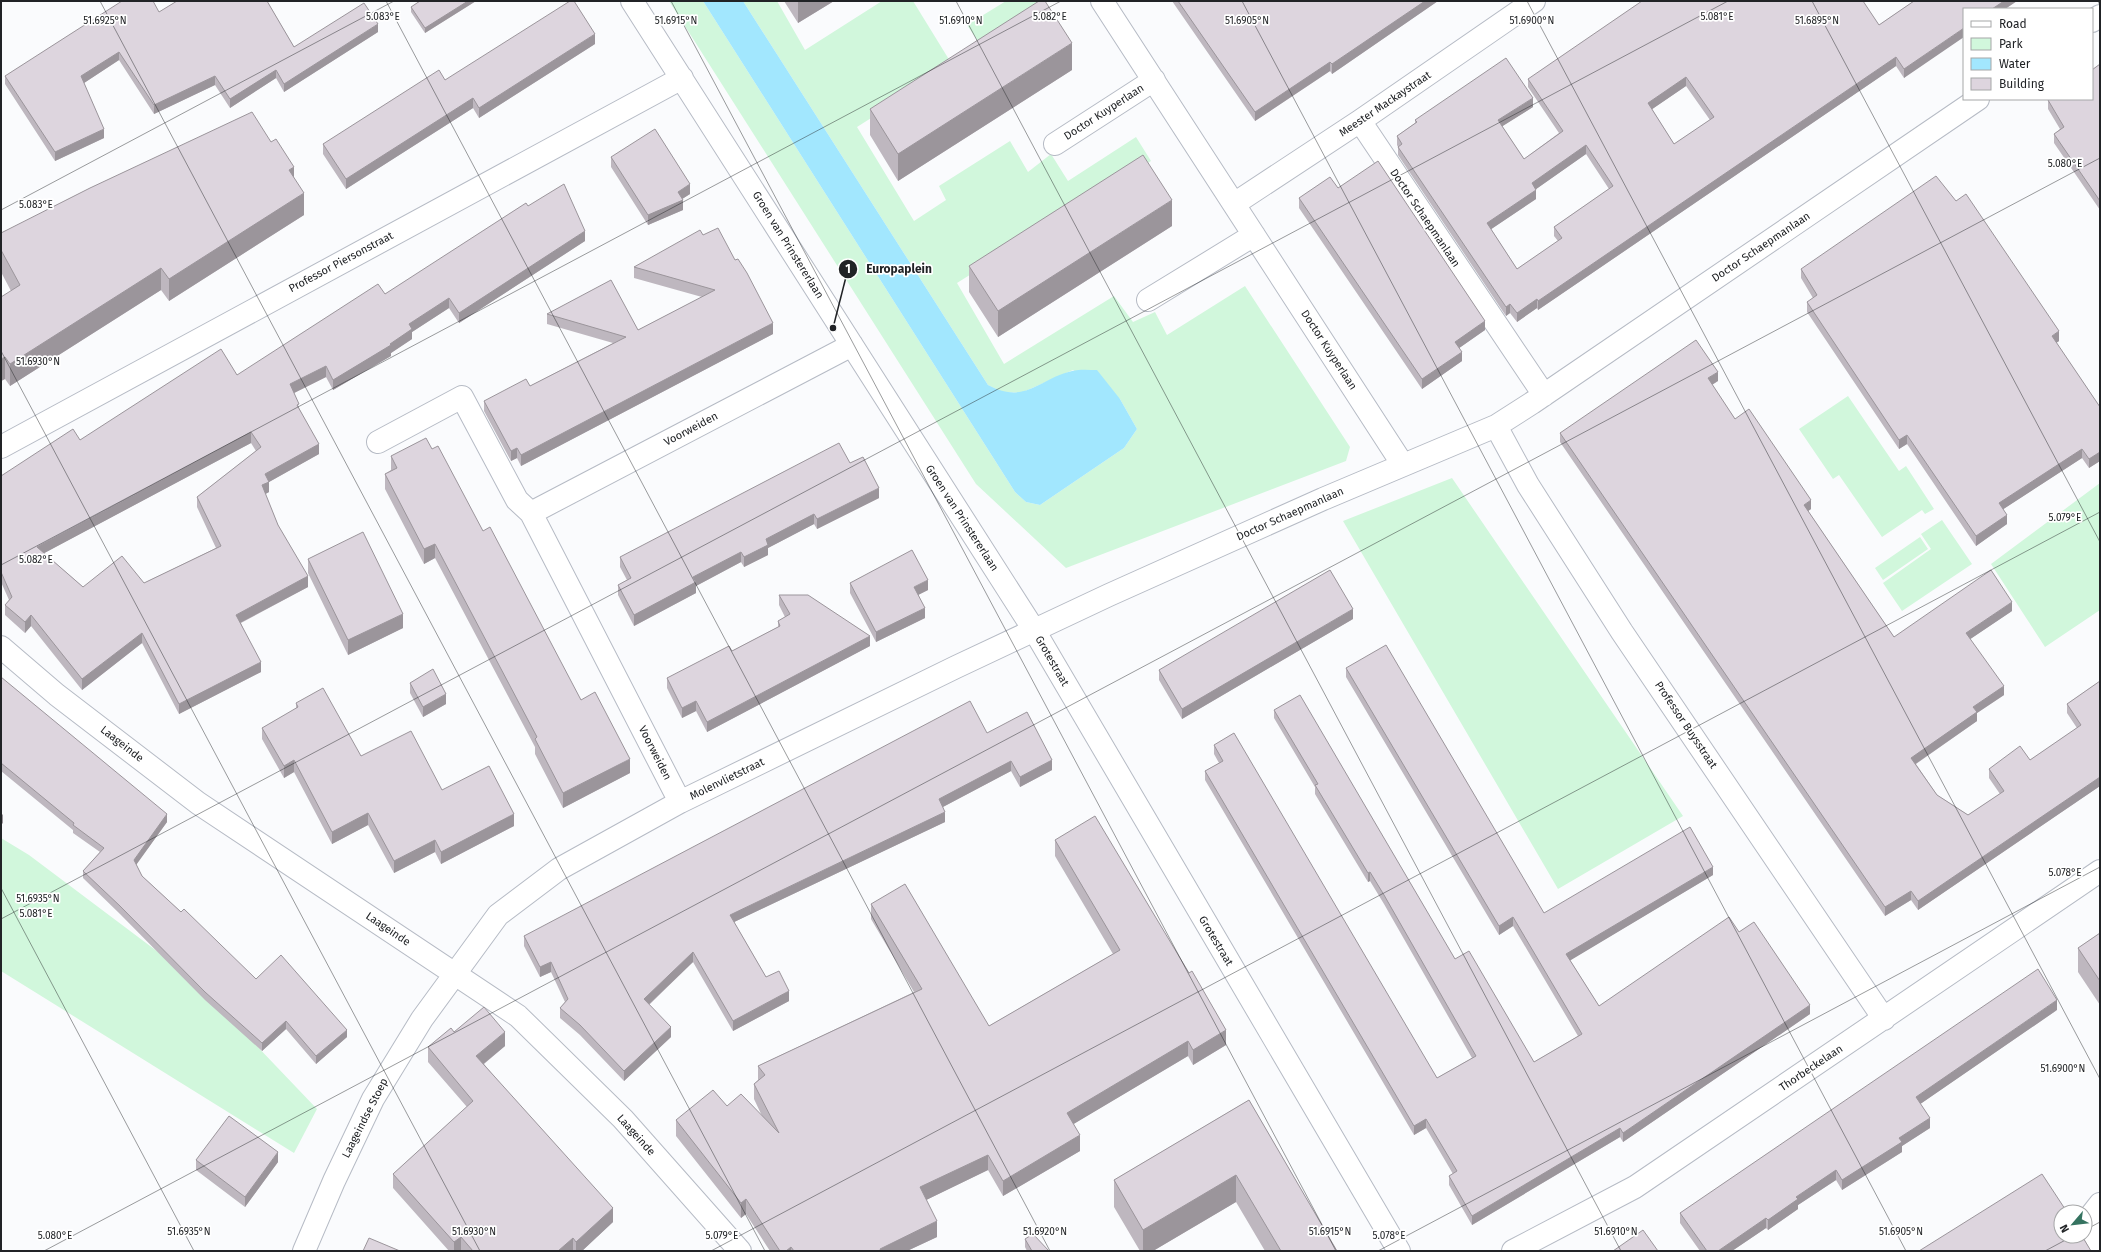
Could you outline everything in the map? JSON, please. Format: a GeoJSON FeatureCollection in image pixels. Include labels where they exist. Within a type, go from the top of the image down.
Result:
{"type":"FeatureCollection","features":[{"type":"Feature","properties":{"kind":"street","name":"Groen van Prinstererlaan"},"geometry":{"type":"LineString","coordinates":[[632,1],[1034,630]]}},
{"type":"Feature","properties":{"kind":"street","name":"Doctor Kuyperlaan"},"geometry":{"type":"LineString","coordinates":[[1102,1],[1403,465]]}},
{"type":"Feature","properties":{"kind":"street","name":"Meester Mackaystraat"},"geometry":{"type":"LineString","coordinates":[[1234,204],[1360,121],[1534,1]]}},
{"type":"Feature","properties":{"kind":"street","name":"Professor Piersonstraat"},"geometry":{"type":"LineString","coordinates":[[1,447],[682,78]]}},
{"type":"Feature","properties":{"kind":"street","name":"Doctor Kuyperlaan"},"geometry":{"type":"LineString","coordinates":[[1055,144],[1154,80]]}},
{"type":"Feature","properties":{"kind":"street","name":"Doctor Schaepmanlaan"},"geometry":{"type":"LineString","coordinates":[[1034,630],[1123,588],[1403,465],[1496,426],[1544,395],[1977,100]]}},
{"type":"Feature","properties":{"kind":"street","name":"Doctor Schaepmanlaan"},"geometry":{"type":"LineString","coordinates":[[1360,121],[1544,395]]}},
{"type":"Feature","properties":{"kind":"street"},"geometry":{"type":"LineString","coordinates":[[1148,300],[1254,235]]}},
{"type":"Feature","properties":{"kind":"street","name":"Voorweiden"},"geometry":{"type":"LineString","coordinates":[[531,513],[852,345]]}},
{"type":"Feature","properties":{"kind":"street","name":"Voorweiden"},"geometry":{"type":"LineString","coordinates":[[378,442],[462,397],[517,500],[531,513],[680,802]]}},
{"type":"Feature","properties":{"kind":"street","name":"Professor Buysstraat"},"geometry":{"type":"LineString","coordinates":[[1496,426],[1528,485],[1622,632],[1884,1019]]}},
{"type":"Feature","properties":{"kind":"street","name":"Molenvlietstraat"},"geometry":{"type":"LineString","coordinates":[[455,974],[498,915],[559,868],[680,802],[1034,630]]}},
{"type":"Feature","properties":{"kind":"street","name":"Grotestraat"},"geometry":{"type":"LineString","coordinates":[[1034,630],[1399,1251]]}},
{"type":"Feature","properties":{"kind":"street","name":"Laageinde"},"geometry":{"type":"LineString","coordinates":[[1,646],[57,695],[198,803],[518,1016],[623,1119],[740,1251]]}},
{"type":"Feature","properties":{"kind":"street","name":"Thorbeckelaan"},"geometry":{"type":"LineString","coordinates":[[1513,1251],[1635,1187],[2100,871]]}},
{"type":"Feature","properties":{"kind":"street","name":"Laageindse Stoep"},"geometry":{"type":"LineString","coordinates":[[304,1251],[334,1181],[373,1099],[422,1019],[455,974]]}},
{"type":"Feature","properties":{"kind":"street"},"geometry":{"type":"LineString","coordinates":[[2100,1204],[2089,1218],[2095,1236],[2100,1245]]}},
{"type":"Feature","properties":{"kind":"green space"},"geometry":{"type":"Polygon","coordinates":[[[669,1],[703,1],[1015,492],[1026,502],[1040,505],[1124,448],[1137,429],[1120,399],[1073,370],[1021,393],[1002,392],[988,385],[743,1],[777,1],[805,50],[882,1],[913,1],[953,66],[857,127],[914,221],[946,200],[939,186],[1010,141],[1028,172],[1051,154],[1068,181],[1136,137],[1151,161],[957,283],[1004,364],[1114,296],[1133,322],[1155,312],[1167,335],[1245,286],[1350,447],[1346,461],[1066,568],[976,484],[669,1]]]}},
{"type":"Feature","properties":{"kind":"green space"},"geometry":{"type":"Polygon","coordinates":[[[1006,1],[1045,1],[1048,6],[982,47],[967,25],[1006,1]]]}},
{"type":"Feature","properties":{"kind":"green space"},"geometry":{"type":"Polygon","coordinates":[[[1848,396],[1899,471],[1906,466],[1934,509],[1925,514],[1922,510],[1882,537],[1839,475],[1833,479],[1799,429],[1848,396]]]}},
{"type":"Feature","properties":{"kind":"green space"},"geometry":{"type":"Polygon","coordinates":[[[1452,478],[1683,816],[1558,889],[1343,521],[1452,478]]]}},
{"type":"Feature","properties":{"kind":"green space"},"geometry":{"type":"Polygon","coordinates":[[[2100,483],[2100,610],[2045,647],[1991,564],[2100,483]]]}},
{"type":"Feature","properties":{"kind":"green space"},"geometry":{"type":"Polygon","coordinates":[[[1942,520],[1972,564],[1902,611],[1883,583],[1931,549],[1921,534],[1942,520]]]}},
{"type":"Feature","properties":{"kind":"green space"},"geometry":{"type":"Polygon","coordinates":[[[1920,537],[1928,549],[1883,580],[1875,568],[1920,537]]]}},
{"type":"Feature","properties":{"kind":"green space"},"geometry":{"type":"Polygon","coordinates":[[[1,838],[29,855],[190,976],[317,1109],[294,1153],[1,971],[1,838]]]}},
{"type":"Feature","properties":{"kind":"water"},"geometry":{"type":"Polygon","coordinates":[[[703,1],[743,1],[988,385],[1012,392],[1022,391],[1072,371],[1097,370],[1120,399],[1137,429],[1124,448],[1040,505],[1026,502],[1015,492],[703,1]]]}},
{"type":"Feature","properties":{"kind":"building"},"geometry":{"type":"Polygon","coordinates":[[[122,1],[153,1],[159,12],[177,1],[267,1],[294,47],[364,3],[378,24],[284,84],[276,70],[230,99],[215,76],[154,105],[119,52],[81,76],[104,129],[55,152],[5,76],[122,1]]]}},
{"type":"Feature","properties":{"kind":"building"},"geometry":{"type":"Polygon","coordinates":[[[420,1],[468,1],[425,28],[411,7],[420,1]]]}},
{"type":"Feature","properties":{"kind":"building"},"geometry":{"type":"Polygon","coordinates":[[[570,1],[574,1],[595,34],[479,108],[473,98],[346,179],[323,144],[439,70],[445,80],[570,1]]]}},
{"type":"Feature","properties":{"kind":"building"},"geometry":{"type":"Polygon","coordinates":[[[1039,1],[1045,1],[1072,43],[898,154],[870,109],[1039,1]]]}},
{"type":"Feature","properties":{"kind":"building"},"geometry":{"type":"Polygon","coordinates":[[[1178,1],[1425,1],[1332,64],[1330,62],[1255,112],[1178,1]]]}},
{"type":"Feature","properties":{"kind":"building"},"geometry":{"type":"Polygon","coordinates":[[[1642,1],[1863,1],[1879,25],[1914,1],[2004,1],[1994,8],[1963,8],[1963,29],[1904,69],[1896,57],[1538,301],[1537,299],[1517,313],[1510,304],[1506,307],[1398,147],[1402,144],[1397,136],[1417,122],[1415,120],[1506,58],[1533,98],[1498,120],[1524,159],[1563,131],[1528,79],[1642,1]],[[1686,77],[1648,103],[1674,144],[1714,117],[1686,77]],[[1586,145],[1532,183],[1536,190],[1487,223],[1517,269],[1562,238],[1554,227],[1613,186],[1586,145]]]}},
{"type":"Feature","properties":{"kind":"building"},"geometry":{"type":"Polygon","coordinates":[[[2100,64],[2100,201],[2054,134],[2064,127],[2048,100],[2093,100],[2093,69],[2100,64]]]}},
{"type":"Feature","properties":{"kind":"building"},"geometry":{"type":"Polygon","coordinates":[[[252,112],[271,142],[276,139],[294,167],[289,170],[304,193],[169,279],[161,268],[10,364],[5,357],[1,359],[1,297],[20,285],[1,250],[1,233],[90,188],[252,112]]]}},
{"type":"Feature","properties":{"kind":"building"},"geometry":{"type":"Polygon","coordinates":[[[655,129],[690,184],[678,192],[683,200],[648,215],[611,157],[655,129]]]}},
{"type":"Feature","properties":{"kind":"building"},"geometry":{"type":"Polygon","coordinates":[[[1143,155],[1172,200],[998,311],[969,266],[1143,155]]]}},
{"type":"Feature","properties":{"kind":"building"},"geometry":{"type":"Polygon","coordinates":[[[1378,161],[1485,321],[1455,342],[1462,352],[1422,379],[1299,198],[1330,177],[1338,188],[1378,161]]]}},
{"type":"Feature","properties":{"kind":"building"},"geometry":{"type":"Polygon","coordinates":[[[1936,176],[1956,201],[1966,194],[2059,331],[2052,336],[2100,407],[2100,452],[2089,459],[2082,449],[1999,503],[2007,515],[1976,536],[1907,435],[1899,440],[1807,302],[1817,295],[1801,269],[1936,176]]]}},
{"type":"Feature","properties":{"kind":"building"},"geometry":{"type":"Polygon","coordinates":[[[564,184],[585,231],[459,313],[449,298],[409,324],[412,329],[390,344],[391,345],[333,380],[326,366],[290,384],[299,404],[297,405],[319,444],[265,474],[269,482],[262,485],[278,525],[308,576],[236,615],[261,662],[179,704],[142,633],[82,679],[31,615],[25,622],[5,605],[12,597],[1,572],[1,476],[73,429],[80,440],[221,349],[237,375],[378,284],[385,294],[526,203],[528,206],[564,184]],[[251,432],[37,547],[83,587],[122,556],[144,583],[221,546],[197,497],[261,447],[251,432]]]}},
{"type":"Feature","properties":{"kind":"building"},"geometry":{"type":"Polygon","coordinates":[[[718,228],[735,260],[738,259],[747,273],[773,323],[521,455],[517,448],[511,451],[484,401],[526,379],[530,386],[626,337],[547,314],[611,280],[638,330],[715,290],[634,267],[700,230],[703,235],[718,228]]]}},
{"type":"Feature","properties":{"kind":"building"},"geometry":{"type":"Polygon","coordinates":[[[1696,340],[1718,372],[1708,378],[1735,419],[1749,409],[1811,500],[1804,505],[1894,637],[1991,570],[2012,602],[1966,633],[2004,686],[1973,707],[1977,712],[1911,758],[1937,795],[1968,815],[2004,791],[1989,769],[2020,746],[2030,760],[2081,725],[2067,704],[2100,681],[2100,777],[1918,901],[1911,891],[1885,907],[1560,433],[1696,340]]]}},
{"type":"Feature","properties":{"kind":"building"},"geometry":{"type":"Polygon","coordinates":[[[426,438],[432,449],[438,446],[483,531],[490,527],[581,700],[595,692],[630,759],[563,793],[535,739],[537,737],[435,544],[424,549],[385,474],[397,468],[391,456],[426,438]]]}},
{"type":"Feature","properties":{"kind":"building"},"geometry":{"type":"Polygon","coordinates":[[[839,443],[850,463],[863,457],[879,488],[817,519],[814,514],[766,539],[768,545],[744,557],[741,552],[693,577],[696,582],[634,615],[618,585],[631,578],[620,557],[839,443]]]}},
{"type":"Feature","properties":{"kind":"building"},"geometry":{"type":"Polygon","coordinates":[[[363,532],[403,614],[348,640],[308,559],[363,532]]]}},
{"type":"Feature","properties":{"kind":"building"},"geometry":{"type":"Polygon","coordinates":[[[912,550],[928,580],[914,587],[925,608],[876,632],[850,583],[912,550]]]}},
{"type":"Feature","properties":{"kind":"building"},"geometry":{"type":"Polygon","coordinates":[[[1330,570],[1353,609],[1182,709],[1159,670],[1330,570]]]}},
{"type":"Feature","properties":{"kind":"building"},"geometry":{"type":"Polygon","coordinates":[[[779,595],[808,595],[870,636],[707,722],[696,701],[682,708],[667,678],[729,646],[732,651],[780,626],[778,621],[790,614],[779,595]]]}},
{"type":"Feature","properties":{"kind":"building"},"geometry":{"type":"Polygon","coordinates":[[[1386,645],[1544,913],[1690,827],[1713,867],[1566,954],[1599,1006],[1729,917],[1739,932],[1754,922],[1810,1005],[1623,1133],[1620,1128],[1472,1216],[1449,1176],[1457,1171],[1426,1119],[1414,1126],[1205,771],[1223,761],[1214,745],[1234,733],[1437,1078],[1476,1056],[1384,895],[1370,872],[1368,873],[1315,785],[1318,784],[1274,710],[1300,695],[1455,959],[1469,951],[1534,1062],[1582,1034],[1513,917],[1499,926],[1346,668],[1386,645]]]}},
{"type":"Feature","properties":{"kind":"building"},"geometry":{"type":"Polygon","coordinates":[[[433,669],[446,694],[423,707],[410,683],[433,669]]]}},
{"type":"Feature","properties":{"kind":"building"},"geometry":{"type":"Polygon","coordinates":[[[1,677],[167,814],[134,860],[142,876],[181,912],[184,909],[256,979],[281,955],[347,1030],[316,1056],[286,1021],[262,1043],[205,992],[120,906],[83,871],[104,848],[73,825],[74,823],[1,763],[1,677]]]}},
{"type":"Feature","properties":{"kind":"building"},"geometry":{"type":"Polygon","coordinates":[[[323,688],[361,756],[411,731],[442,790],[489,766],[514,814],[441,852],[435,840],[394,861],[368,813],[332,832],[294,760],[284,766],[262,728],[298,707],[296,703],[323,688]]]}},
{"type":"Feature","properties":{"kind":"building"},"geometry":{"type":"Polygon","coordinates":[[[970,701],[987,733],[1027,712],[1052,760],[1020,777],[1011,761],[939,799],[945,812],[730,915],[766,977],[779,971],[789,991],[733,1021],[693,952],[644,999],[671,1027],[624,1071],[580,1025],[560,1008],[568,999],[551,962],[540,967],[524,936],[970,701]]]}},
{"type":"Feature","properties":{"kind":"building"},"geometry":{"type":"Polygon","coordinates":[[[1095,816],[1189,973],[1192,971],[1226,1030],[1193,1050],[1188,1041],[1067,1113],[1080,1135],[1003,1181],[988,1155],[920,1187],[937,1221],[880,1249],[881,1251],[794,1251],[791,1247],[786,1251],[780,1251],[746,1199],[741,1203],[676,1120],[713,1090],[727,1106],[741,1094],[779,1133],[754,1084],[765,1075],[758,1066],[922,989],[871,904],[905,884],[989,1026],[1120,950],[1055,840],[1095,816]]]}},
{"type":"Feature","properties":{"kind":"building"},"geometry":{"type":"Polygon","coordinates":[[[2100,933],[2100,981],[2078,948],[2100,933]]]}},
{"type":"Feature","properties":{"kind":"building"},"geometry":{"type":"Polygon","coordinates":[[[2038,969],[2057,1000],[1916,1097],[1930,1118],[1899,1138],[1902,1142],[1842,1180],[1836,1170],[1796,1197],[1798,1199],[1768,1220],[1766,1218],[1718,1251],[1707,1251],[1680,1213],[2038,969]]]}},
{"type":"Feature","properties":{"kind":"building"},"geometry":{"type":"Polygon","coordinates":[[[484,1007],[505,1032],[476,1056],[613,1208],[576,1242],[573,1238],[558,1251],[473,1251],[461,1237],[454,1242],[393,1174],[473,1101],[428,1047],[451,1028],[454,1032],[484,1007]]]}},
{"type":"Feature","properties":{"kind":"building"},"geometry":{"type":"Polygon","coordinates":[[[1249,1100],[1337,1251],[1281,1251],[1236,1175],[1143,1230],[1114,1180],[1249,1100]]]}},
{"type":"Feature","properties":{"kind":"building"},"geometry":{"type":"Polygon","coordinates":[[[229,1116],[278,1152],[245,1197],[196,1160],[229,1116]]]}},
{"type":"Feature","properties":{"kind":"building"},"geometry":{"type":"Polygon","coordinates":[[[2042,1174],[2062,1204],[2053,1204],[2053,1244],[2087,1244],[2091,1251],[1919,1251],[2042,1174]]]}},
{"type":"Feature","properties":{"kind":"building"},"geometry":{"type":"Polygon","coordinates":[[[1643,1230],[1658,1251],[1613,1251],[1643,1230]]]}},
{"type":"Feature","properties":{"kind":"building"},"geometry":{"type":"Polygon","coordinates":[[[1033,1234],[1049,1251],[1032,1251],[1025,1239],[1033,1234]]]}},
{"type":"Feature","properties":{"kind":"building"},"geometry":{"type":"Polygon","coordinates":[[[369,1238],[400,1251],[363,1251],[369,1238]]]}},
{"type":"Feature","properties":{"kind":"place","name":"Europaplein"},"geometry":{"type":"Point","coordinates":[833,328]}}]}
